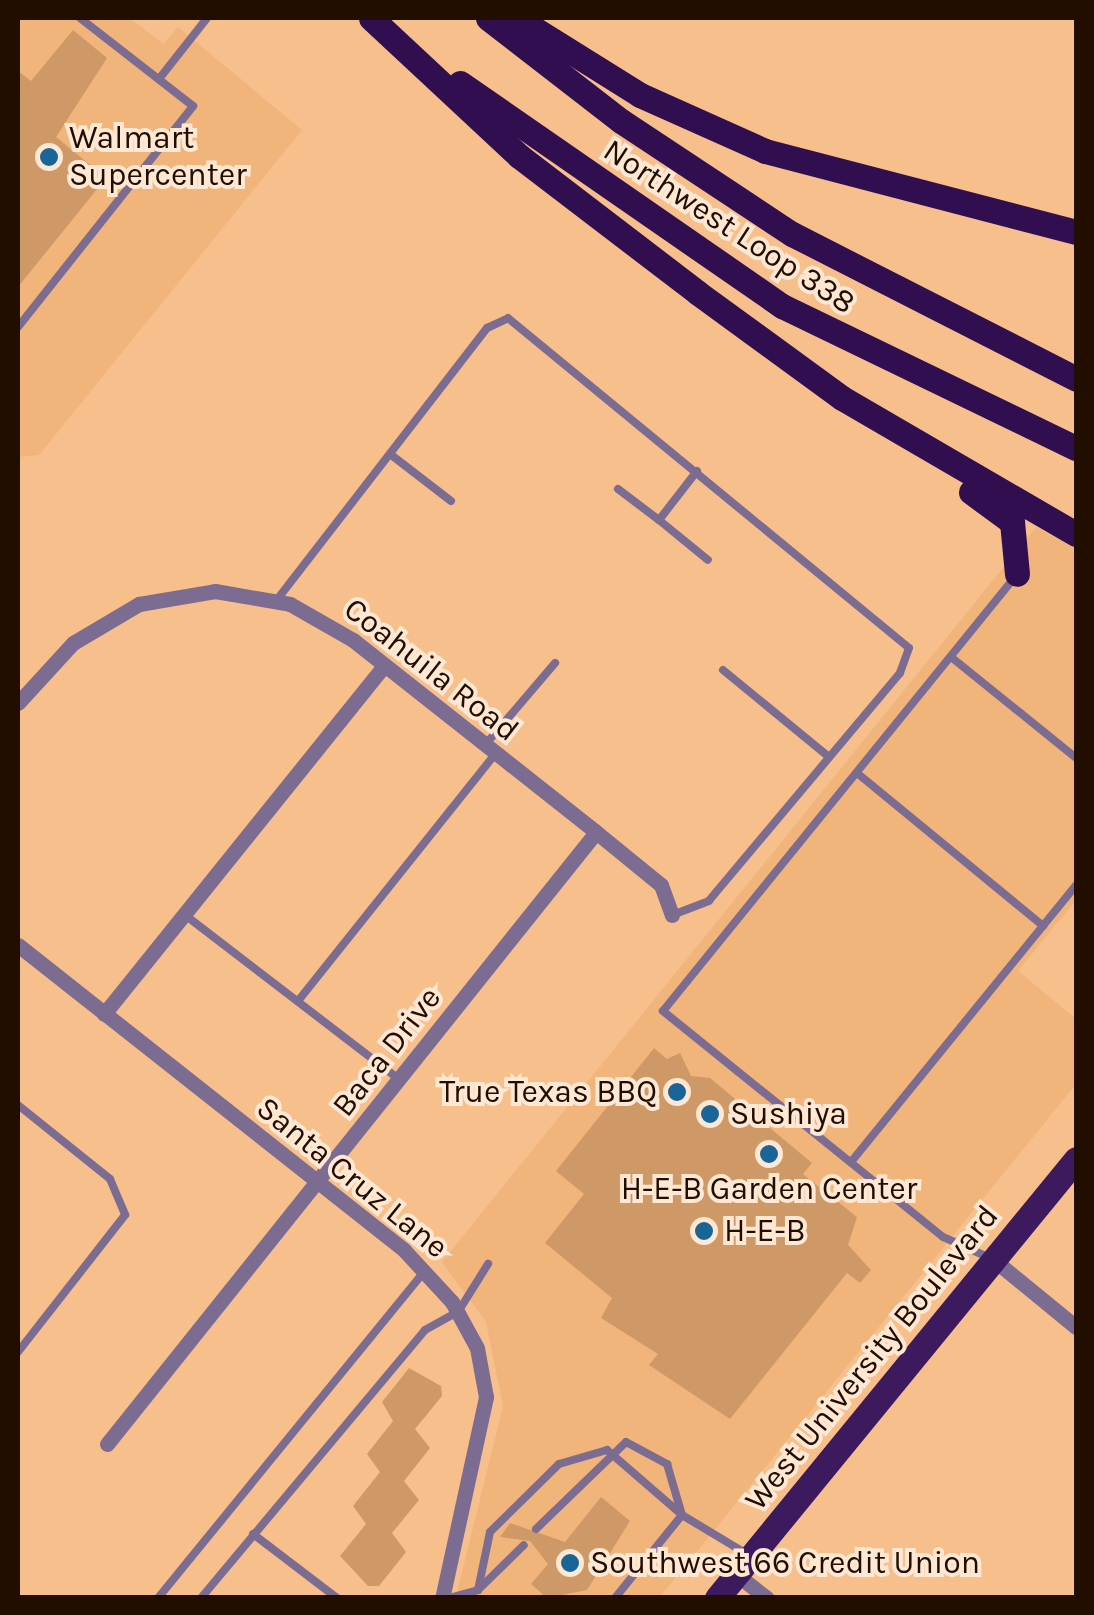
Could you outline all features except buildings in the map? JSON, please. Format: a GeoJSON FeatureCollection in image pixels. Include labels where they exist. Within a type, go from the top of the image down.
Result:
{"type":"FeatureCollection","features":[{"type":"Feature","properties":{"kind":"highway"},"geometry":{"type":"LineString","coordinates":[[371,18],[519,156],[698,293],[842,398],[1076,534]]}},
{"type":"Feature","properties":{"kind":"highway","name":"Northwest Loop 338"},"geometry":{"type":"LineString","coordinates":[[371,18],[725,271],[901,370],[1076,448]]}},
{"type":"Feature","properties":{"kind":"highway","name":"Northwest Loop 338"},"geometry":{"type":"LineString","coordinates":[[488,18],[778,225],[1076,379]]}},
{"type":"Feature","properties":{"kind":"highway"},"geometry":{"type":"LineString","coordinates":[[517,18],[640,95],[765,151],[1076,232]]}},
{"type":"Feature","properties":{"kind":"highway"},"geometry":{"type":"LineString","coordinates":[[698,293],[783,369],[1006,514],[1020,542],[1017,574]]}},
{"type":"Feature","properties":{"kind":"main road","name":"West University Boulevard"},"geometry":{"type":"LineString","coordinates":[[717,1598],[1076,1158]]}},
{"type":"Feature","properties":{"kind":"street","name":"Coahuila Road"},"geometry":{"type":"LineString","coordinates":[[18,703],[73,642],[140,604],[215,591],[276,601],[326,621],[596,832],[661,886],[672,915]]}},
{"type":"Feature","properties":{"kind":"street"},"geometry":{"type":"LineString","coordinates":[[104,1014],[384,666]]}},
{"type":"Feature","properties":{"kind":"street","name":"Baca Drive"},"geometry":{"type":"LineString","coordinates":[[107,1444],[596,832]]}},
{"type":"Feature","properties":{"kind":"street","name":"Santa Cruz Lane"},"geometry":{"type":"LineString","coordinates":[[18,945],[426,1269],[458,1312],[481,1360],[486,1409],[445,1598]]}},
{"type":"Feature","properties":{"kind":"street"},"geometry":{"type":"LineString","coordinates":[[994,1260],[1076,1327]]}},
{"type":"Feature","properties":{"kind":"street"},"geometry":{"type":"LineString","coordinates":[[744,1566],[767,1598]]}},
{"type":"Feature","properties":{"kind":"lane"},"geometry":{"type":"LineString","coordinates":[[18,327],[193,106],[80,18]]}},
{"type":"Feature","properties":{"kind":"lane"},"geometry":{"type":"LineString","coordinates":[[159,79],[207,18]]}},
{"type":"Feature","properties":{"kind":"lane"},"geometry":{"type":"LineString","coordinates":[[276,601],[487,328],[508,318],[909,648],[900,673],[709,901],[672,915]]}},
{"type":"Feature","properties":{"kind":"lane"},"geometry":{"type":"LineString","coordinates":[[390,454],[452,501]]}},
{"type":"Feature","properties":{"kind":"lane"},"geometry":{"type":"LineString","coordinates":[[660,520],[697,471]]}},
{"type":"Feature","properties":{"kind":"lane"},"geometry":{"type":"LineString","coordinates":[[618,489],[708,560]]}},
{"type":"Feature","properties":{"kind":"lane"},"geometry":{"type":"LineString","coordinates":[[994,1260],[943,1238],[663,1010],[1017,574]]}},
{"type":"Feature","properties":{"kind":"lane"},"geometry":{"type":"LineString","coordinates":[[951,657],[1076,758]]}},
{"type":"Feature","properties":{"kind":"lane"},"geometry":{"type":"LineString","coordinates":[[298,1002],[555,662]]}},
{"type":"Feature","properties":{"kind":"lane"},"geometry":{"type":"LineString","coordinates":[[724,670],[829,758]]}},
{"type":"Feature","properties":{"kind":"lane"},"geometry":{"type":"LineString","coordinates":[[857,773],[1044,926]]}},
{"type":"Feature","properties":{"kind":"lane"},"geometry":{"type":"LineString","coordinates":[[851,1162],[1076,885]]}},
{"type":"Feature","properties":{"kind":"lane"},"geometry":{"type":"LineString","coordinates":[[184,914],[400,1080]]}},
{"type":"Feature","properties":{"kind":"lane"},"geometry":{"type":"LineString","coordinates":[[18,1104],[110,1179],[125,1215],[18,1352]]}},
{"type":"Feature","properties":{"kind":"lane"},"geometry":{"type":"LineString","coordinates":[[200,1598],[425,1330],[458,1312],[488,1264]]}},
{"type":"Feature","properties":{"kind":"lane"},"geometry":{"type":"LineString","coordinates":[[158,1598],[426,1269]]}},
{"type":"Feature","properties":{"kind":"lane"},"geometry":{"type":"LineString","coordinates":[[478,1590],[490,1532],[510,1509],[559,1464],[626,1442],[649,1448],[680,1485],[682,1515],[615,1598]]}},
{"type":"Feature","properties":{"kind":"lane"},"geometry":{"type":"LineString","coordinates":[[608,1450],[744,1566]]}},
{"type":"Feature","properties":{"kind":"lane"},"geometry":{"type":"LineString","coordinates":[[536,1529],[608,1450]]}},
{"type":"Feature","properties":{"kind":"lane"},"geometry":{"type":"LineString","coordinates":[[253,1534],[337,1598]]}},
{"type":"Feature","properties":{"kind":"lane"},"geometry":{"type":"LineString","coordinates":[[445,1598],[478,1590],[524,1545]]}},
{"type":"Feature","properties":{"kind":"shaded area"},"geometry":{"type":"Polygon","coordinates":[[[18,18],[129,18],[164,44],[178,27],[302,130],[39,455],[18,457],[18,18]]]}},
{"type":"Feature","properties":{"kind":"shaded area"},"geometry":{"type":"Polygon","coordinates":[[[1036,527],[1076,549],[1076,900],[1018,971],[1076,1019],[1076,1084],[660,1597],[456,1597],[503,1406],[486,1322],[442,1262],[1036,527]]]}},
{"type":"Feature","properties":{"kind":"place","name":"Walmart Supercenter"},"geometry":{"type":"Point","coordinates":[49,157]}},
{"type":"Feature","properties":{"kind":"place","name":"True Texas BBQ"},"geometry":{"type":"Point","coordinates":[677,1092]}},
{"type":"Feature","properties":{"kind":"place","name":"Sushiya"},"geometry":{"type":"Point","coordinates":[710,1114]}},
{"type":"Feature","properties":{"kind":"place","name":"H-E-B Garden Center"},"geometry":{"type":"Point","coordinates":[769,1154]}},
{"type":"Feature","properties":{"kind":"place","name":"H-E-B"},"geometry":{"type":"Point","coordinates":[704,1231]}},
{"type":"Feature","properties":{"kind":"place","name":"Southwest 66 Credit Union"},"geometry":{"type":"Point","coordinates":[570,1563]}}]}
